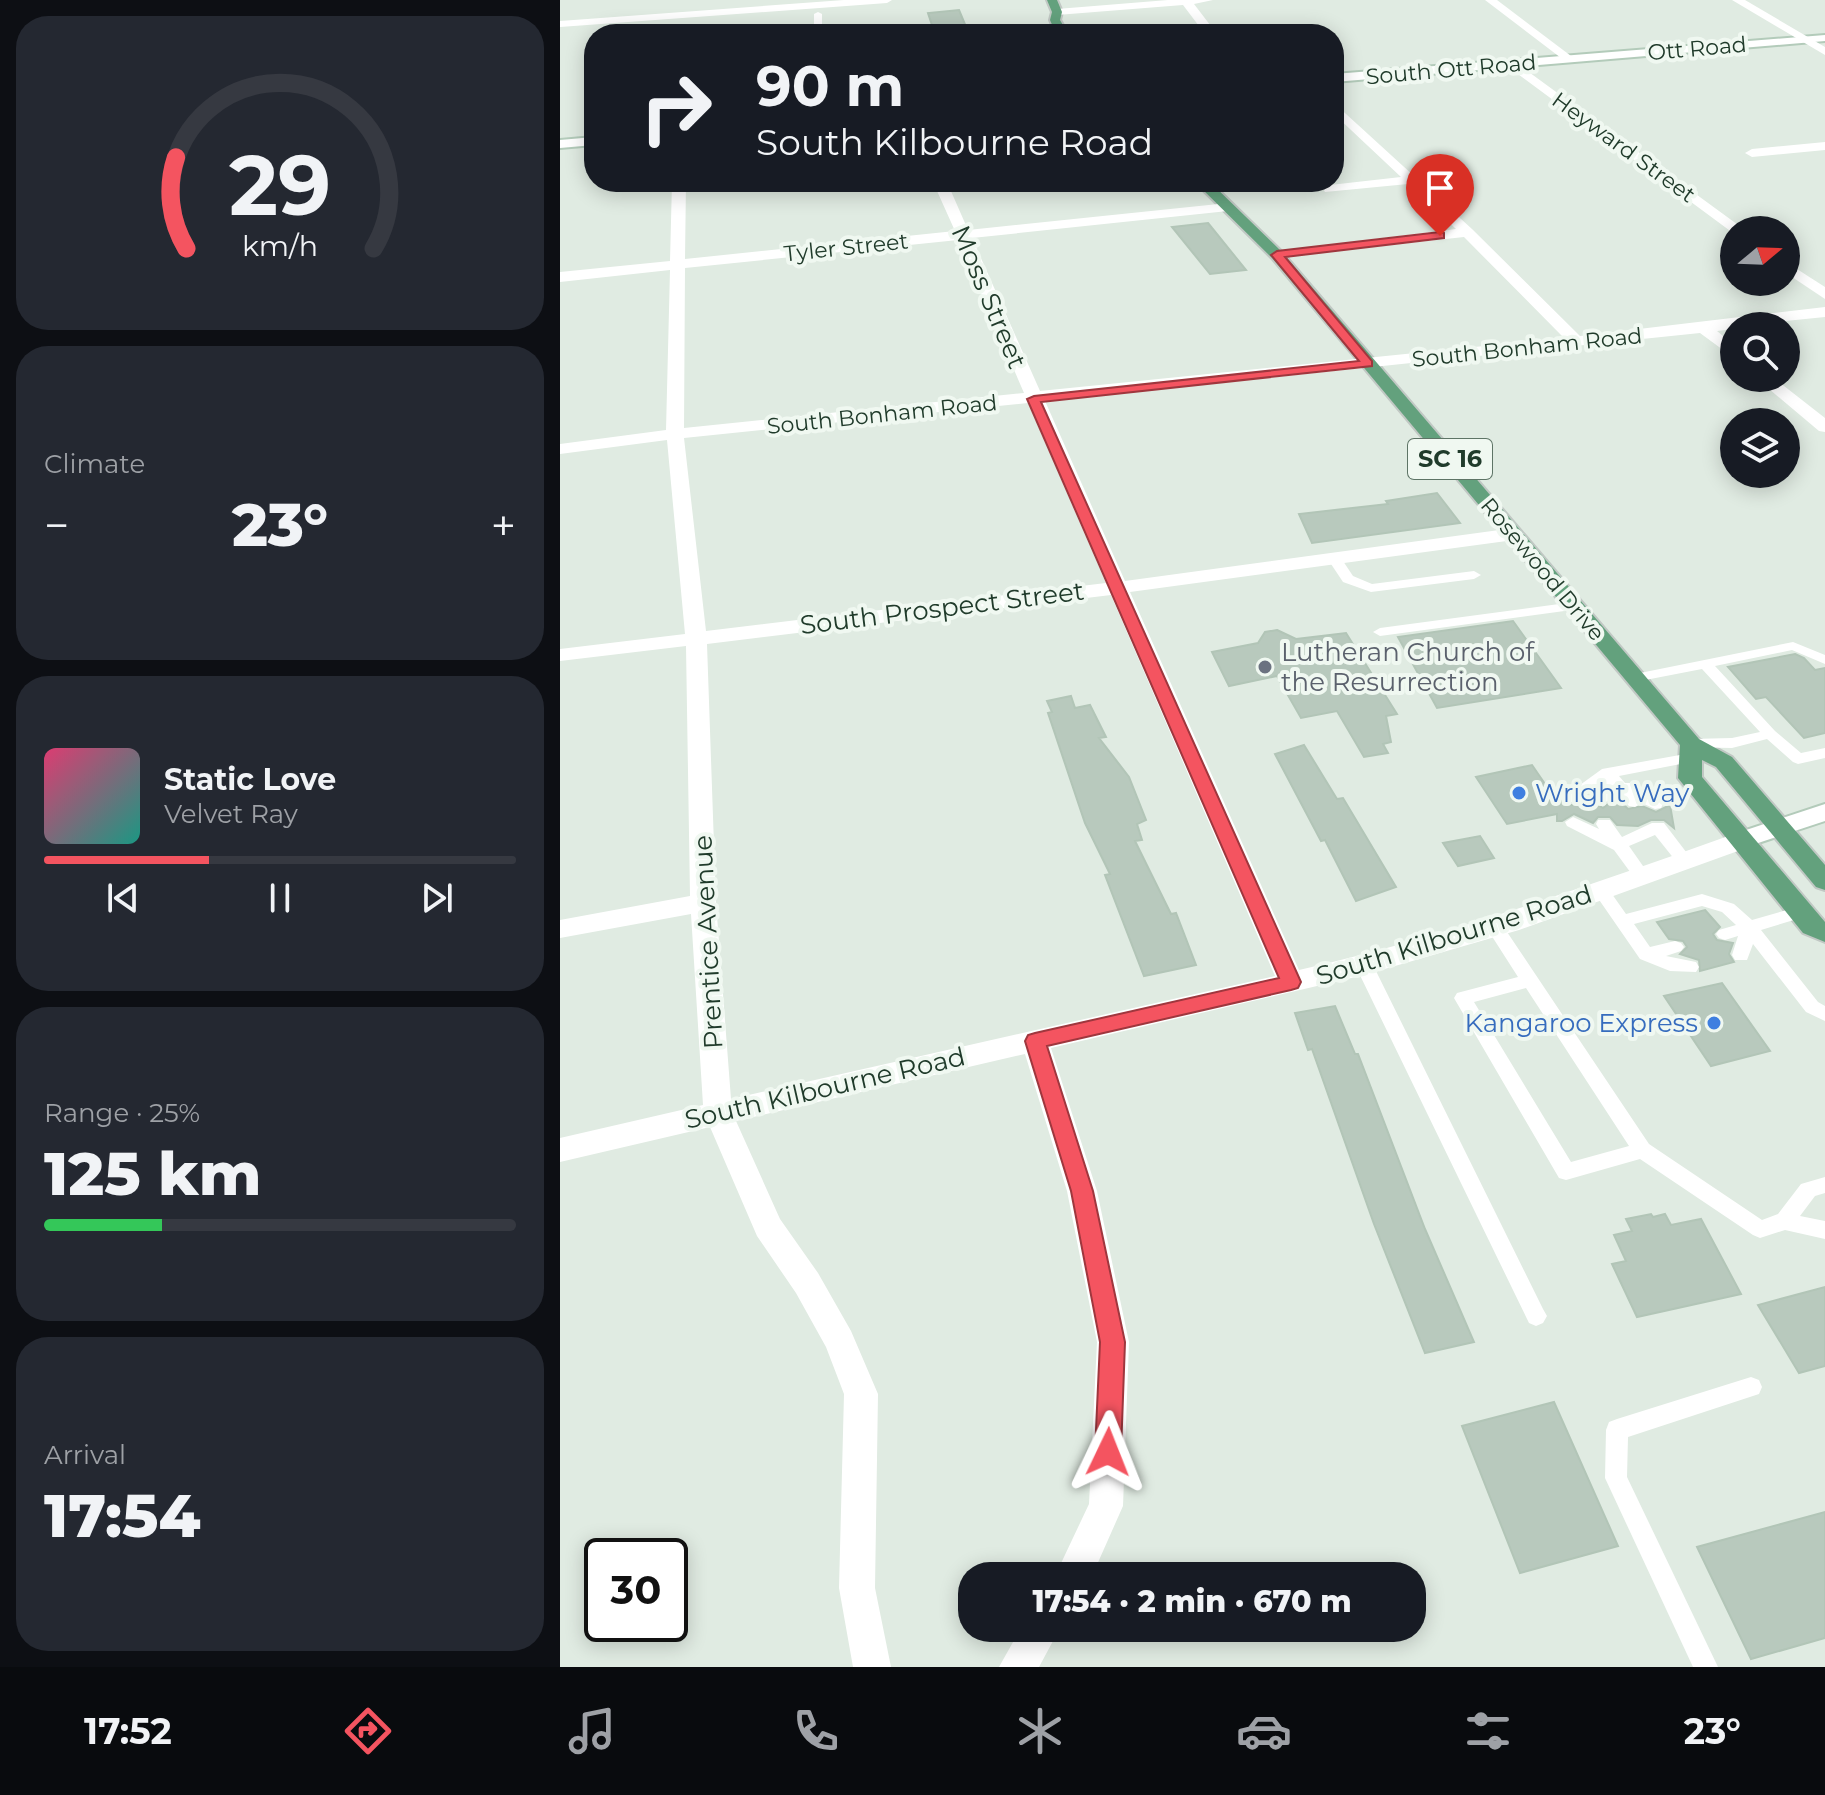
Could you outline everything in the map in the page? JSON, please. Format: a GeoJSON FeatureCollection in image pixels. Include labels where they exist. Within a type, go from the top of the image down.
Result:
{"type":"FeatureCollection","features":[{"type":"Feature","properties":{"kind":"main road"},"geometry":{"type":"LineString","coordinates":[[1052,0],[1057,12],[1057,24]]}},
{"type":"Feature","properties":{"kind":"main road"},"geometry":{"type":"LineString","coordinates":[[1057,12],[1067,15],[1073,24]]}},
{"type":"Feature","properties":{"kind":"main road","name":"Rosewood Drive"},"geometry":{"type":"LineString","coordinates":[[1212,192],[1277,255],[1635,678],[1691,751],[1724,762],[1825,881]]}},
{"type":"Feature","properties":{"kind":"main road","name":"Rosewood Drive"},"geometry":{"type":"LineString","coordinates":[[1691,751],[1690,778],[1812,926],[1825,933]]}},
{"type":"Feature","properties":{"kind":"street"},"geometry":{"type":"LineString","coordinates":[[560,24],[682,20],[887,0]]}},
{"type":"Feature","properties":{"kind":"street"},"geometry":{"type":"LineString","coordinates":[[1057,12],[1208,0]]}},
{"type":"Feature","properties":{"kind":"street","name":"Heyward Street"},"geometry":{"type":"LineString","coordinates":[[1490,0],[1569,59]]}},
{"type":"Feature","properties":{"kind":"street"},"geometry":{"type":"LineString","coordinates":[[1737,0],[1825,52]]}},
{"type":"Feature","properties":{"kind":"street"},"geometry":{"type":"LineString","coordinates":[[1186,1],[1203,24]]}},
{"type":"Feature","properties":{"kind":"street","name":"Ott Road"},"geometry":{"type":"LineString","coordinates":[[1569,59],[1825,38]]}},
{"type":"Feature","properties":{"kind":"street","name":"South Ott Road"},"geometry":{"type":"LineString","coordinates":[[1344,77],[1569,59]]}},
{"type":"Feature","properties":{"kind":"street","name":"Heyward Street"},"geometry":{"type":"LineString","coordinates":[[1511,64],[1720,217]]}},
{"type":"Feature","properties":{"kind":"street"},"geometry":{"type":"LineString","coordinates":[[1344,116],[1467,232],[1576,341]]}},
{"type":"Feature","properties":{"kind":"street"},"geometry":{"type":"LineString","coordinates":[[560,144],[584,142]]}},
{"type":"Feature","properties":{"kind":"street"},"geometry":{"type":"LineString","coordinates":[[1752,153],[1825,146]]}},
{"type":"Feature","properties":{"kind":"street"},"geometry":{"type":"LineString","coordinates":[[1344,187],[1411,180]]}},
{"type":"Feature","properties":{"kind":"street","name":"Prentice Avenue"},"geometry":{"type":"LineString","coordinates":[[679,192],[675,434],[696,637],[703,903],[718,1112],[768,1227],[807,1283],[833,1329],[861,1394],[857,1588],[872,1667]]}},
{"type":"Feature","properties":{"kind":"street","name":"Moss Street"},"geometry":{"type":"LineString","coordinates":[[944,192],[1291,982]]}},
{"type":"Feature","properties":{"kind":"street","name":"Tyler Street"},"geometry":{"type":"LineString","coordinates":[[560,277],[1228,207]]}},
{"type":"Feature","properties":{"kind":"street"},"geometry":{"type":"LineString","coordinates":[[1277,255],[1467,232]]}},
{"type":"Feature","properties":{"kind":"street"},"geometry":{"type":"LineString","coordinates":[[1800,276],[1825,294]]}},
{"type":"Feature","properties":{"kind":"street","name":"South Bonham Road"},"geometry":{"type":"LineString","coordinates":[[560,449],[675,434],[1703,328],[1825,312]]}},
{"type":"Feature","properties":{"kind":"street"},"geometry":{"type":"LineString","coordinates":[[1703,328],[1720,342]]}},
{"type":"Feature","properties":{"kind":"street"},"geometry":{"type":"LineString","coordinates":[[1781,392],[1825,427]]}},
{"type":"Feature","properties":{"kind":"street","name":"South Prospect Street"},"geometry":{"type":"LineString","coordinates":[[560,655],[1117,588],[1514,534]]}},
{"type":"Feature","properties":{"kind":"street","name":"South Kilbourne Road"},"geometry":{"type":"LineString","coordinates":[[560,1150],[1364,965],[1495,927],[1825,812]]}},
{"type":"Feature","properties":{"kind":"street"},"geometry":{"type":"LineString","coordinates":[[560,929],[703,903]]}},
{"type":"Feature","properties":{"kind":"street"},"geometry":{"type":"LineString","coordinates":[[1035,1041],[1082,1191],[1113,1342],[1106,1506],[1080,1562]]}},
{"type":"Feature","properties":{"kind":"street"},"geometry":{"type":"LineString","coordinates":[[1018,1667],[1033,1642]]}},
{"type":"Feature","properties":{"kind":"lane"},"geometry":{"type":"LineString","coordinates":[[818,14],[818,24]]}},
{"type":"Feature","properties":{"kind":"lane"},"geometry":{"type":"LineString","coordinates":[[1334,558],[1348,579],[1371,588],[1474,575]]}},
{"type":"Feature","properties":{"kind":"lane"},"geometry":{"type":"LineString","coordinates":[[1380,632],[1574,606]]}},
{"type":"Feature","properties":{"kind":"lane"},"geometry":{"type":"LineString","coordinates":[[1635,678],[1793,646],[1825,660]]}},
{"type":"Feature","properties":{"kind":"lane"},"geometry":{"type":"LineString","coordinates":[[1705,664],[1770,734],[1798,759],[1825,753]]}},
{"type":"Feature","properties":{"kind":"lane"},"geometry":{"type":"LineString","coordinates":[[1570,798],[1607,773],[1770,734]]}},
{"type":"Feature","properties":{"kind":"lane"},"geometry":{"type":"LineString","coordinates":[[1601,800],[1607,773]]}},
{"type":"Feature","properties":{"kind":"lane"},"geometry":{"type":"LineString","coordinates":[[1607,773],[1635,802]]}},
{"type":"Feature","properties":{"kind":"lane"},"geometry":{"type":"LineString","coordinates":[[1607,773],[1655,804]]}},
{"type":"Feature","properties":{"kind":"lane"},"geometry":{"type":"LineString","coordinates":[[1573,822],[1617,845]]}},
{"type":"Feature","properties":{"kind":"lane"},"geometry":{"type":"LineString","coordinates":[[1604,824],[1642,876]]}},
{"type":"Feature","properties":{"kind":"lane"},"geometry":{"type":"LineString","coordinates":[[1617,845],[1639,826]]}},
{"type":"Feature","properties":{"kind":"lane"},"geometry":{"type":"LineString","coordinates":[[1617,845],[1658,827],[1685,861]]}},
{"type":"Feature","properties":{"kind":"lane"},"geometry":{"type":"LineString","coordinates":[[1601,891],[1646,954],[1670,965],[1690,967]]}},
{"type":"Feature","properties":{"kind":"lane"},"geometry":{"type":"LineString","coordinates":[[1623,921],[1702,900],[1728,908],[1749,927],[1812,1007],[1825,1014]]}},
{"type":"Feature","properties":{"kind":"lane"},"geometry":{"type":"LineString","coordinates":[[1725,934],[1801,912]]}},
{"type":"Feature","properties":{"kind":"lane"},"geometry":{"type":"LineString","coordinates":[[1495,927],[1642,1150],[1760,1229],[1785,1221],[1825,1230]]}},
{"type":"Feature","properties":{"kind":"lane"},"geometry":{"type":"LineString","coordinates":[[1741,955],[1749,927]]}},
{"type":"Feature","properties":{"kind":"lane"},"geometry":{"type":"LineString","coordinates":[[1646,954],[1675,947]]}},
{"type":"Feature","properties":{"kind":"lane"},"geometry":{"type":"LineString","coordinates":[[1364,965],[1536,1316]]}},
{"type":"Feature","properties":{"kind":"lane"},"geometry":{"type":"LineString","coordinates":[[1530,980],[1463,998],[1566,1172],[1642,1150]]}},
{"type":"Feature","properties":{"kind":"lane"},"geometry":{"type":"LineString","coordinates":[[1785,1221],[1808,1190],[1825,1185]]}},
{"type":"Feature","properties":{"kind":"lane"},"geometry":{"type":"LineString","coordinates":[[1706,1667],[1616,1478],[1617,1430],[1751,1387]]}},
{"type":"Feature","properties":{"kind":"building"},"geometry":{"type":"Polygon","coordinates":[[[959,10],[965,24],[932,24],[928,13],[959,10]]]}},
{"type":"Feature","properties":{"kind":"building"},"geometry":{"type":"Polygon","coordinates":[[[1208,223],[1246,270],[1210,274],[1172,227],[1208,223]]]}},
{"type":"Feature","properties":{"kind":"building"},"geometry":{"type":"Polygon","coordinates":[[[1437,493],[1460,523],[1312,543],[1299,514],[1388,504],[1386,501],[1437,493]]]}},
{"type":"Feature","properties":{"kind":"building"},"geometry":{"type":"Polygon","coordinates":[[[1513,621],[1561,688],[1437,708],[1398,637],[1513,621]]]}},
{"type":"Feature","properties":{"kind":"building"},"geometry":{"type":"Polygon","coordinates":[[[1277,630],[1296,639],[1346,633],[1397,714],[1386,716],[1391,742],[1383,744],[1388,753],[1364,757],[1337,711],[1301,718],[1277,676],[1229,686],[1212,652],[1258,643],[1265,632],[1277,630]]]}},
{"type":"Feature","properties":{"kind":"building"},"geometry":{"type":"Polygon","coordinates":[[[1795,654],[1804,658],[1815,670],[1825,668],[1825,733],[1804,738],[1766,697],[1756,699],[1728,667],[1795,654]]]}},
{"type":"Feature","properties":{"kind":"building"},"geometry":{"type":"Polygon","coordinates":[[[1071,696],[1075,708],[1090,705],[1106,737],[1099,738],[1129,777],[1146,820],[1137,824],[1142,840],[1135,841],[1171,914],[1176,913],[1196,965],[1144,976],[1105,875],[1110,874],[1085,823],[1048,713],[1052,712],[1047,701],[1071,696]]]}},
{"type":"Feature","properties":{"kind":"building"},"geometry":{"type":"Polygon","coordinates":[[[1304,745],[1337,799],[1343,798],[1396,887],[1356,901],[1275,754],[1304,745]]]}},
{"type":"Feature","properties":{"kind":"building"},"geometry":{"type":"Polygon","coordinates":[[[1532,765],[1556,800],[1555,797],[1559,798],[1564,805],[1590,800],[1603,808],[1612,801],[1621,802],[1628,809],[1642,806],[1656,812],[1670,805],[1674,828],[1664,820],[1651,820],[1638,826],[1617,825],[1610,817],[1598,817],[1593,823],[1574,814],[1562,821],[1557,821],[1557,814],[1507,824],[1476,777],[1532,765]]]}},
{"type":"Feature","properties":{"kind":"building"},"geometry":{"type":"Polygon","coordinates":[[[1480,836],[1494,858],[1458,866],[1443,843],[1480,836]]]}},
{"type":"Feature","properties":{"kind":"building"},"geometry":{"type":"Polygon","coordinates":[[[1705,910],[1720,927],[1713,934],[1717,940],[1733,943],[1729,954],[1734,962],[1700,971],[1699,960],[1680,954],[1687,947],[1683,941],[1669,939],[1657,922],[1705,910]]]}},
{"type":"Feature","properties":{"kind":"building"},"geometry":{"type":"Polygon","coordinates":[[[1722,983],[1770,1051],[1711,1066],[1664,996],[1722,983]]]}},
{"type":"Feature","properties":{"kind":"building"},"geometry":{"type":"Polygon","coordinates":[[[1335,1006],[1355,1054],[1358,1054],[1425,1229],[1474,1342],[1425,1353],[1374,1224],[1312,1049],[1308,1050],[1295,1013],[1335,1006]]]}},
{"type":"Feature","properties":{"kind":"building"},"geometry":{"type":"Polygon","coordinates":[[[1651,1214],[1653,1217],[1665,1214],[1671,1225],[1701,1219],[1741,1294],[1637,1317],[1612,1264],[1626,1261],[1614,1235],[1632,1231],[1626,1219],[1651,1214]]]}},
{"type":"Feature","properties":{"kind":"building"},"geometry":{"type":"Polygon","coordinates":[[[1825,1287],[1825,1366],[1799,1373],[1758,1305],[1825,1287]]]}},
{"type":"Feature","properties":{"kind":"building"},"geometry":{"type":"Polygon","coordinates":[[[1554,1402],[1618,1546],[1520,1573],[1462,1426],[1554,1402]]]}},
{"type":"Feature","properties":{"kind":"building"},"geometry":{"type":"Polygon","coordinates":[[[1825,1512],[1825,1638],[1751,1659],[1697,1547],[1825,1512]]]}},
{"type":"Feature","properties":{"kind":"place","name":"Lutheran Church of the Resurrection"},"geometry":{"type":"Point","coordinates":[1265,667]}},
{"type":"Feature","properties":{"kind":"place","name":"Wright Way"},"geometry":{"type":"Point","coordinates":[1519,793]}},
{"type":"Feature","properties":{"kind":"place","name":"Kangaroo Express"},"geometry":{"type":"Point","coordinates":[1714,1023]}},
{"type":"Feature","properties":{"kind":"route"},"geometry":{"type":"LineString","coordinates":[[1108,1452],[1113,1342],[1082,1191],[1035,1041],[1291,982],[1034,399],[1368,364],[1277,255],[1440,236]]}}]}
